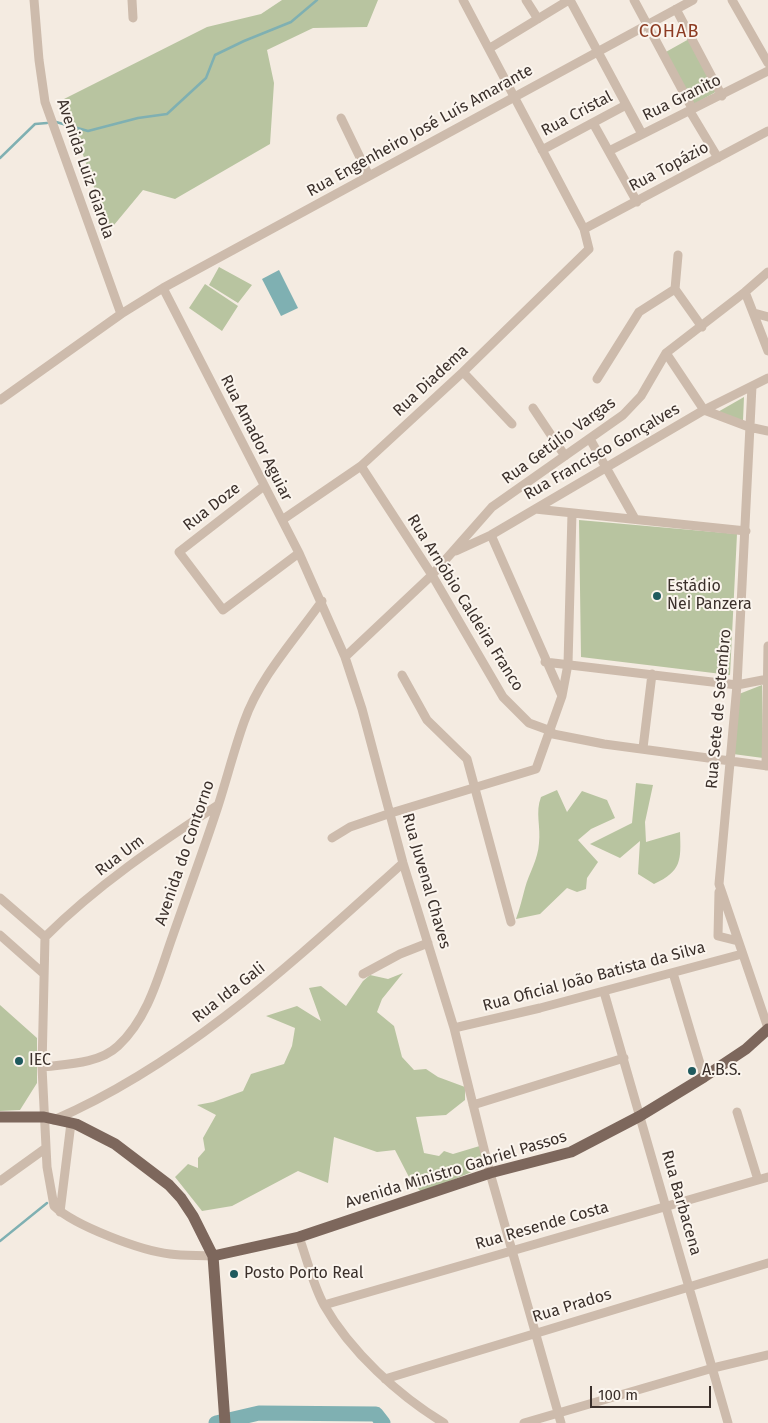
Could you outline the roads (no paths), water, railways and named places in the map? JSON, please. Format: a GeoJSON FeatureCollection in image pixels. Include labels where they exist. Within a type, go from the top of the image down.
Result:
{"type":"FeatureCollection","features":[{"type":"Feature","properties":{"kind":"main road","name":"Avenida Ministro Gabriel Passos"},"geometry":{"type":"LineString","coordinates":[[213,1256],[299,1237],[490,1173],[571,1152],[640,1116],[704,1077],[746,1048],[768,1029]]}},
{"type":"Feature","properties":{"kind":"main road"},"geometry":{"type":"LineString","coordinates":[[0,1117],[49,1118],[71,1123],[115,1144],[169,1185],[193,1216],[213,1256],[225,1423]]}},
{"type":"Feature","properties":{"kind":"street","name":"Avenida Luiz Giarola"},"geometry":{"type":"LineString","coordinates":[[34,0],[45,102],[121,314]]}},
{"type":"Feature","properties":{"kind":"street"},"geometry":{"type":"LineString","coordinates":[[132,0],[133,18]]}},
{"type":"Feature","properties":{"kind":"street"},"geometry":{"type":"LineString","coordinates":[[463,0],[584,229]]}},
{"type":"Feature","properties":{"kind":"street"},"geometry":{"type":"LineString","coordinates":[[526,0],[538,19]]}},
{"type":"Feature","properties":{"kind":"street"},"geometry":{"type":"LineString","coordinates":[[490,48],[569,0],[642,134]]}},
{"type":"Feature","properties":{"kind":"street"},"geometry":{"type":"LineString","coordinates":[[634,0],[692,108],[690,113],[718,158]]}},
{"type":"Feature","properties":{"kind":"street","name":"Rua Engenheiro José Luís Amarante"},"geometry":{"type":"LineString","coordinates":[[162,288],[693,0]]}},
{"type":"Feature","properties":{"kind":"street"},"geometry":{"type":"LineString","coordinates":[[732,0],[768,64]]}},
{"type":"Feature","properties":{"kind":"street"},"geometry":{"type":"LineString","coordinates":[[676,9],[722,96]]}},
{"type":"Feature","properties":{"kind":"street","name":"Rua Granito"},"geometry":{"type":"LineString","coordinates":[[609,151],[692,108],[722,96],[768,71]]}},
{"type":"Feature","properties":{"kind":"street","name":"Rua Cristal"},"geometry":{"type":"LineString","coordinates":[[542,150],[626,105]]}},
{"type":"Feature","properties":{"kind":"street"},"geometry":{"type":"LineString","coordinates":[[341,118],[369,176]]}},
{"type":"Feature","properties":{"kind":"street"},"geometry":{"type":"LineString","coordinates":[[593,123],[637,202]]}},
{"type":"Feature","properties":{"kind":"street","name":"Rua Topázio"},"geometry":{"type":"LineString","coordinates":[[584,229],[768,131]]}},
{"type":"Feature","properties":{"kind":"street","name":"Rua Diadema"},"geometry":{"type":"LineString","coordinates":[[282,520],[361,466],[463,372],[589,249],[584,229]]}},
{"type":"Feature","properties":{"kind":"street"},"geometry":{"type":"LineString","coordinates":[[678,255],[675,289],[702,327]]}},
{"type":"Feature","properties":{"kind":"street","name":"Rua Getúlio Vargas"},"geometry":{"type":"LineString","coordinates":[[345,657],[432,575],[492,508],[623,415],[642,396],[666,352],[702,327],[768,272]]}},
{"type":"Feature","properties":{"kind":"street"},"geometry":{"type":"LineString","coordinates":[[0,400],[121,314],[162,288]]}},
{"type":"Feature","properties":{"kind":"street","name":"Rua Amador Aguiar"},"geometry":{"type":"LineString","coordinates":[[162,288],[322,601]]}},
{"type":"Feature","properties":{"kind":"street"},"geometry":{"type":"LineString","coordinates":[[597,379],[639,312],[675,289]]}},
{"type":"Feature","properties":{"kind":"street"},"geometry":{"type":"LineString","coordinates":[[746,292],[768,351]]}},
{"type":"Feature","properties":{"kind":"street"},"geometry":{"type":"LineString","coordinates":[[754,314],[768,317]]}},
{"type":"Feature","properties":{"kind":"street"},"geometry":{"type":"LineString","coordinates":[[666,352],[704,410],[749,427],[768,431]]}},
{"type":"Feature","properties":{"kind":"street"},"geometry":{"type":"LineString","coordinates":[[463,372],[512,424]]}},
{"type":"Feature","properties":{"kind":"street","name":"Rua Francisco Gonçalves"},"geometry":{"type":"LineString","coordinates":[[452,553],[490,535],[704,410],[768,378]]}},
{"type":"Feature","properties":{"kind":"street","name":"Rua Sete de Setembro"},"geometry":{"type":"LineString","coordinates":[[738,941],[718,936],[719,884],[737,685],[752,386]]}},
{"type":"Feature","properties":{"kind":"street"},"geometry":{"type":"LineString","coordinates":[[533,408],[565,456]]}},
{"type":"Feature","properties":{"kind":"street"},"geometry":{"type":"LineString","coordinates":[[590,439],[635,519]]}},
{"type":"Feature","properties":{"kind":"street","name":"Rua Arnóbio Caldeira Franco"},"geometry":{"type":"LineString","coordinates":[[361,466],[432,575],[503,697],[529,723],[551,731],[553,734],[604,744],[767,766]]}},
{"type":"Feature","properties":{"kind":"street","name":"Rua Doze"},"geometry":{"type":"LineString","coordinates":[[264,486],[179,552],[223,610],[298,553]]}},
{"type":"Feature","properties":{"kind":"street"},"geometry":{"type":"LineString","coordinates":[[535,509],[746,531]]}},
{"type":"Feature","properties":{"kind":"street"},"geometry":{"type":"LineString","coordinates":[[332,838],[350,827],[536,769],[562,696],[568,664],[572,513]]}},
{"type":"Feature","properties":{"kind":"street"},"geometry":{"type":"LineString","coordinates":[[490,535],[545,662],[562,696]]}},
{"type":"Feature","properties":{"kind":"street","name":"Rua Juvenal Chaves"},"geometry":{"type":"LineString","coordinates":[[322,601],[345,657],[392,813],[403,863],[454,1028],[490,1173],[561,1423]]}},
{"type":"Feature","properties":{"kind":"street","name":"Avenida do Contorno"},"geometry":{"type":"LineString","coordinates":[[42,1067],[83,1062],[109,1053],[118,1046],[140,1020],[152,996],[218,805],[244,721],[263,684],[322,601]]}},
{"type":"Feature","properties":{"kind":"street"},"geometry":{"type":"LineString","coordinates":[[767,766],[768,646]]}},
{"type":"Feature","properties":{"kind":"street"},"geometry":{"type":"LineString","coordinates":[[545,662],[737,685],[767,679]]}},
{"type":"Feature","properties":{"kind":"street"},"geometry":{"type":"LineString","coordinates":[[643,748],[652,674]]}},
{"type":"Feature","properties":{"kind":"street"},"geometry":{"type":"LineString","coordinates":[[402,675],[427,720],[467,758],[511,922]]}},
{"type":"Feature","properties":{"kind":"street","name":"Rua Um"},"geometry":{"type":"LineString","coordinates":[[45,937],[64,918],[123,872],[218,805]]}},
{"type":"Feature","properties":{"kind":"street","name":"Rua Ida Gali"},"geometry":{"type":"LineString","coordinates":[[49,1118],[107,1095],[144,1074],[207,1029],[316,942],[403,863]]}},
{"type":"Feature","properties":{"kind":"street","name":"Rua Sete de Setembro"},"geometry":{"type":"LineString","coordinates":[[719,884],[768,1029]]}},
{"type":"Feature","properties":{"kind":"street"},"geometry":{"type":"LineString","coordinates":[[0,898],[45,937],[42,1067],[49,1118],[46,1148],[51,1196],[54,1206],[60,1212],[126,1242],[170,1254],[213,1256]]}},
{"type":"Feature","properties":{"kind":"street"},"geometry":{"type":"LineString","coordinates":[[0,935],[44,974]]}},
{"type":"Feature","properties":{"kind":"street"},"geometry":{"type":"LineString","coordinates":[[363,974],[400,954],[428,943]]}},
{"type":"Feature","properties":{"kind":"street","name":"Rua Oficial João Batista da Silva"},"geometry":{"type":"LineString","coordinates":[[454,1028],[604,992],[742,954]]}},
{"type":"Feature","properties":{"kind":"street"},"geometry":{"type":"LineString","coordinates":[[673,972],[704,1077]]}},
{"type":"Feature","properties":{"kind":"street","name":"Rua Barbacena"},"geometry":{"type":"LineString","coordinates":[[604,992],[728,1423]]}},
{"type":"Feature","properties":{"kind":"street"},"geometry":{"type":"LineString","coordinates":[[473,1105],[624,1058]]}},
{"type":"Feature","properties":{"kind":"street"},"geometry":{"type":"LineString","coordinates":[[737,1112],[758,1180]]}},
{"type":"Feature","properties":{"kind":"street"},"geometry":{"type":"LineString","coordinates":[[60,1212],[71,1123]]}},
{"type":"Feature","properties":{"kind":"street"},"geometry":{"type":"LineString","coordinates":[[0,1181],[46,1148]]}},
{"type":"Feature","properties":{"kind":"street","name":"Rua Resende Costa"},"geometry":{"type":"LineString","coordinates":[[324,1305],[768,1177]]}},
{"type":"Feature","properties":{"kind":"street"},"geometry":{"type":"LineString","coordinates":[[299,1237],[324,1305],[346,1336],[385,1379],[422,1410],[444,1423]]}},
{"type":"Feature","properties":{"kind":"street","name":"Rua Prados"},"geometry":{"type":"LineString","coordinates":[[385,1379],[768,1263]]}},
{"type":"Feature","properties":{"kind":"street"},"geometry":{"type":"LineString","coordinates":[[524,1423],[768,1354]]}},
{"type":"Feature","properties":{"kind":"water"},"geometry":{"type":"Polygon","coordinates":[[[279,270],[298,308],[281,316],[262,279],[279,270]]]}},
{"type":"Feature","properties":{"kind":"waterway"},"geometry":{"type":"LineString","coordinates":[[56,122],[88,131],[138,118],[167,114],[206,78],[215,55],[291,22],[317,0]]}},
{"type":"Feature","properties":{"kind":"waterway"},"geometry":{"type":"LineString","coordinates":[[0,158],[35,124],[47,123]]}},
{"type":"Feature","properties":{"kind":"waterway"},"geometry":{"type":"LineString","coordinates":[[0,1241],[47,1203]]}},
{"type":"Feature","properties":{"kind":"waterway"},"geometry":{"type":"LineString","coordinates":[[216,1423],[259,1413],[376,1414],[383,1423]]}},
{"type":"Feature","properties":{"kind":"place","name":"Estádio Nei Panzera"},"geometry":{"type":"Point","coordinates":[657,596]}},
{"type":"Feature","properties":{"kind":"place","name":"IEC"},"geometry":{"type":"Point","coordinates":[19,1061]}},
{"type":"Feature","properties":{"kind":"place","name":"A.B.S."},"geometry":{"type":"Point","coordinates":[692,1071]}},
{"type":"Feature","properties":{"kind":"place","name":"Posto Porto Real"},"geometry":{"type":"Point","coordinates":[234,1274]}},
{"type":"Feature","properties":{"kind":"district","name":"COHAB"},"geometry":{"type":"Point","coordinates":[669,32]}}]}
